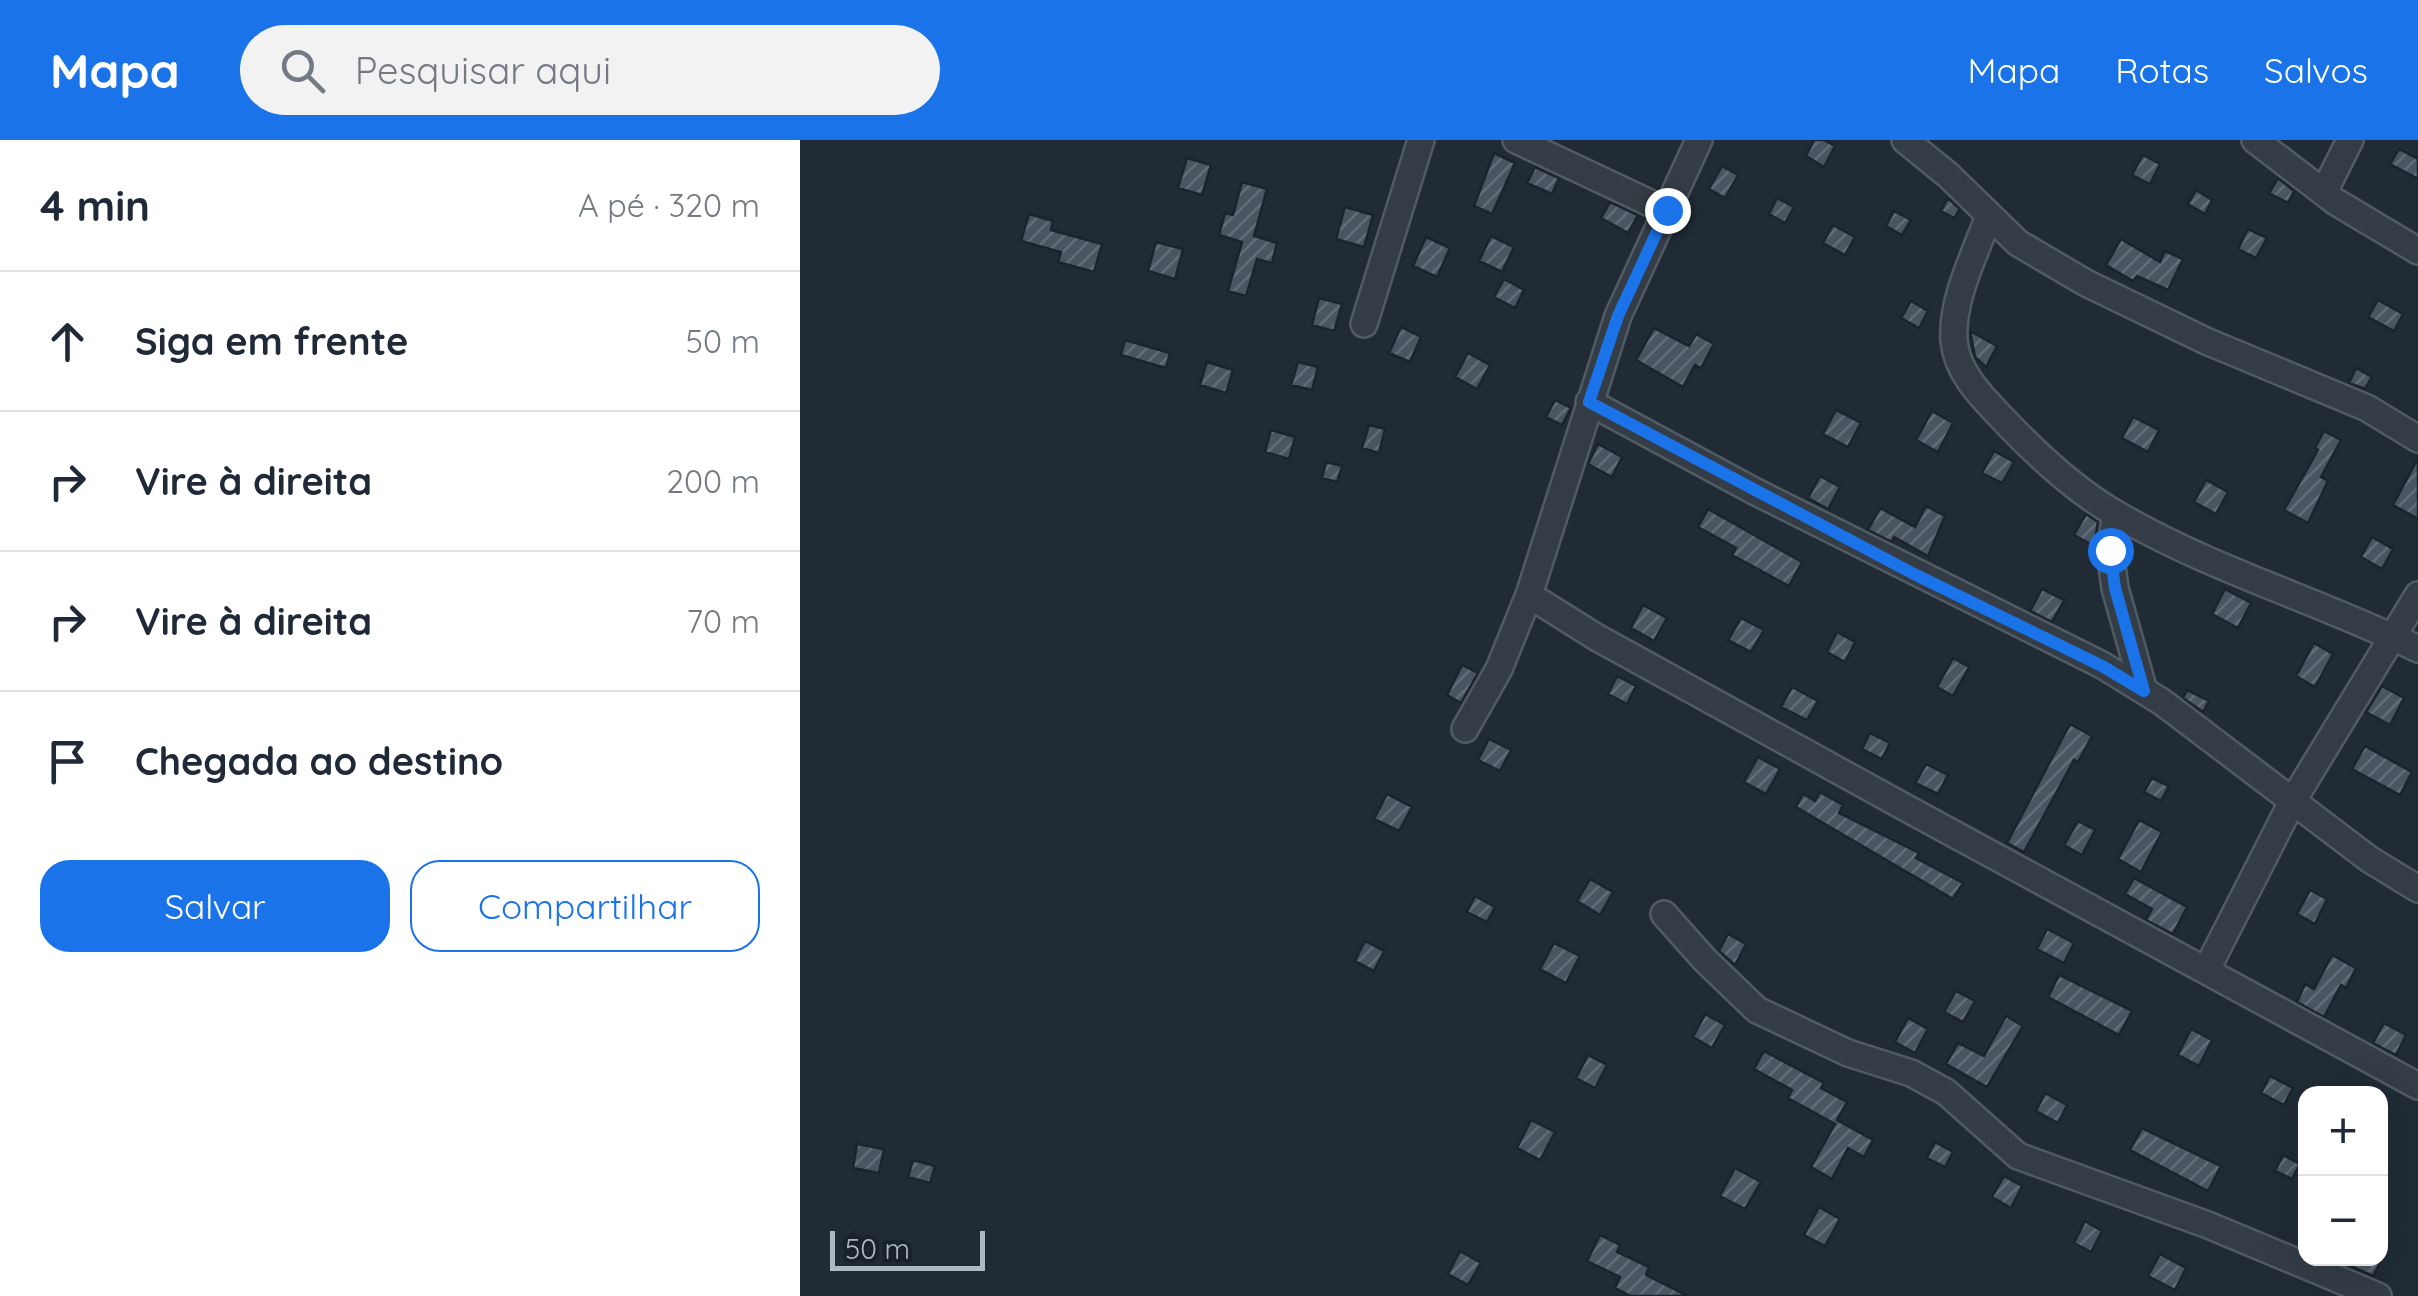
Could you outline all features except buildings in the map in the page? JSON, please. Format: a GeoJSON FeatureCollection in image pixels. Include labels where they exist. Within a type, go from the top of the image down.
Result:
{"type":"FeatureCollection","features":[{"type":"Feature","properties":{"kind":"street"},"geometry":{"type":"LineString","coordinates":[[1364,324],[1421,140]]}},
{"type":"Feature","properties":{"kind":"street"},"geometry":{"type":"LineString","coordinates":[[1516,140],[1667,210]]}},
{"type":"Feature","properties":{"kind":"street"},"geometry":{"type":"LineString","coordinates":[[1465,729],[1499,669],[1528,595],[1618,316],[1698,140]]}},
{"type":"Feature","properties":{"kind":"street"},"geometry":{"type":"LineString","coordinates":[[1905,140],[1948,175],[2018,243],[2086,283],[2206,341],[2367,408],[2418,440]]}},
{"type":"Feature","properties":{"kind":"street"},"geometry":{"type":"LineString","coordinates":[[2255,140],[2324,192],[2418,251]]}},
{"type":"Feature","properties":{"kind":"street"},"geometry":{"type":"LineString","coordinates":[[2324,192],[2350,140]]}},
{"type":"Feature","properties":{"kind":"street"},"geometry":{"type":"LineString","coordinates":[[1989,216],[1956,308],[1954,340],[1959,365],[1976,392],[2021,438],[2116,514],[2190,552],[2418,649]]}},
{"type":"Feature","properties":{"kind":"street"},"geometry":{"type":"LineString","coordinates":[[1589,402],[1771,500],[2102,666],[2144,691],[2370,859],[2418,889]]}},
{"type":"Feature","properties":{"kind":"street"},"geometry":{"type":"LineString","coordinates":[[2116,514],[2110,550],[2115,588],[2144,691]]}},
{"type":"Feature","properties":{"kind":"street"},"geometry":{"type":"LineString","coordinates":[[1528,595],[1596,637],[2418,1086]]}},
{"type":"Feature","properties":{"kind":"street"},"geometry":{"type":"LineString","coordinates":[[2207,969],[2292,802],[2418,596]]}},
{"type":"Feature","properties":{"kind":"street"},"geometry":{"type":"LineString","coordinates":[[1664,914],[1704,960],[1757,1010],[1848,1054],[1911,1073],[1946,1092],[2018,1156],[2208,1225],[2378,1296]]}},
{"type":"Feature","properties":{"kind":"route"},"geometry":{"type":"LineString","coordinates":[[1667,210],[1618,316],[1589,402],[2144,691],[2115,588],[2110,550]]}}]}
